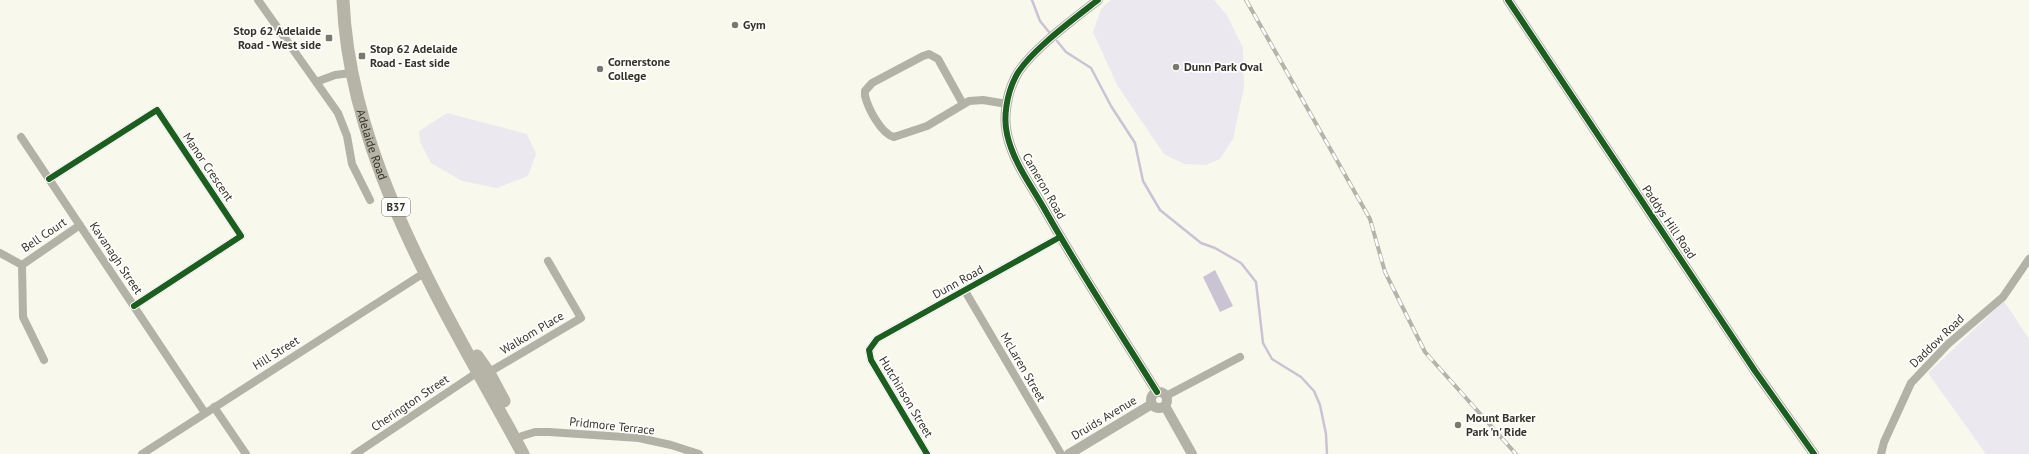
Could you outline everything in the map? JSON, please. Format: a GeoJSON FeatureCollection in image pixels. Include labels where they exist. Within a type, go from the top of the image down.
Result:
{"type":"FeatureCollection","features":[{"type":"Feature","properties":{"kind":"main road","name":"Adelaide Road"},"geometry":{"type":"LineString","coordinates":[[343,0],[351,73],[377,163],[424,273],[483,374],[522,436],[531,454]]}},
{"type":"Feature","properties":{"kind":"main road","name":"Adelaide Road"},"geometry":{"type":"LineString","coordinates":[[483,374],[523,454]]}},
{"type":"Feature","properties":{"kind":"street","name":"Adelaide Road"},"geometry":{"type":"LineString","coordinates":[[258,0],[338,113],[347,136],[352,164],[370,200]]}},
{"type":"Feature","properties":{"kind":"street","name":"Cameron Road"},"geometry":{"type":"LineString","coordinates":[[1098,0],[1032,55],[1020,69],[1010,92],[1007,104],[1006,121],[1010,146],[1017,162],[1060,237],[1163,398],[1192,454]]}},
{"type":"Feature","properties":{"kind":"street","name":"Paddys Hill Road"},"geometry":{"type":"LineString","coordinates":[[1508,0],[1755,371],[1814,454]]}},
{"type":"Feature","properties":{"kind":"street"},"geometry":{"type":"LineString","coordinates":[[963,104],[938,59],[929,54],[872,83],[865,91],[865,96],[882,130],[894,137],[927,126],[963,104],[977,100],[1007,104]]}},
{"type":"Feature","properties":{"kind":"street"},"geometry":{"type":"LineString","coordinates":[[316,82],[336,75],[351,73]]}},
{"type":"Feature","properties":{"kind":"street","name":"Manor Crescent"},"geometry":{"type":"LineString","coordinates":[[49,179],[157,110],[241,236],[134,306]]}},
{"type":"Feature","properties":{"kind":"street","name":"Kavanagh Street"},"geometry":{"type":"LineString","coordinates":[[21,136],[205,413]]}},
{"type":"Feature","properties":{"kind":"street","name":"Bell Court"},"geometry":{"type":"LineString","coordinates":[[22,265],[80,225]]}},
{"type":"Feature","properties":{"kind":"street","name":"Dunn Road"},"geometry":{"type":"LineString","coordinates":[[869,350],[877,340],[1060,237]]}},
{"type":"Feature","properties":{"kind":"street","name":"Bell Court"},"geometry":{"type":"LineString","coordinates":[[0,253],[22,265]]}},
{"type":"Feature","properties":{"kind":"street","name":"Daddow Road"},"geometry":{"type":"LineString","coordinates":[[1881,454],[1884,442],[1911,383],[1948,344],[2003,297],[2029,259]]}},
{"type":"Feature","properties":{"kind":"street","name":"Walkom Place"},"geometry":{"type":"LineString","coordinates":[[483,374],[581,318],[548,261]]}},
{"type":"Feature","properties":{"kind":"street","name":"Bell Court"},"geometry":{"type":"LineString","coordinates":[[22,265],[23,317],[44,360]]}},
{"type":"Feature","properties":{"kind":"street","name":"Hill Street"},"geometry":{"type":"LineString","coordinates":[[142,454],[424,273]]}},
{"type":"Feature","properties":{"kind":"street","name":"McLaren Street"},"geometry":{"type":"LineString","coordinates":[[965,291],[1061,454]]}},
{"type":"Feature","properties":{"kind":"street","name":"Hutchinson Street"},"geometry":{"type":"LineString","coordinates":[[869,350],[870,360],[927,454]]}},
{"type":"Feature","properties":{"kind":"street"},"geometry":{"type":"LineString","coordinates":[[1163,398],[1240,357]]}},
{"type":"Feature","properties":{"kind":"street","name":"Cherington Street"},"geometry":{"type":"LineString","coordinates":[[355,454],[483,374]]}},
{"type":"Feature","properties":{"kind":"street","name":"Druids Avenue"},"geometry":{"type":"LineString","coordinates":[[1069,454],[1152,404],[1153,396],[1163,398]]}},
{"type":"Feature","properties":{"kind":"street"},"geometry":{"type":"LineString","coordinates":[[214,407],[246,454]]}},
{"type":"Feature","properties":{"kind":"street","name":"Pridmore Terrace"},"geometry":{"type":"LineString","coordinates":[[522,436],[538,432],[639,438],[671,445],[699,454]]}},
{"type":"Feature","properties":{"kind":"shaded area","name":"Dunn Park Oval"},"geometry":{"type":"Polygon","coordinates":[[[1111,0],[1214,0],[1227,15],[1243,48],[1244,88],[1233,139],[1220,159],[1206,165],[1184,164],[1164,154],[1117,85],[1093,32],[1101,9],[1111,0]]]}},
{"type":"Feature","properties":{"kind":"shaded area"},"geometry":{"type":"Polygon","coordinates":[[[447,113],[527,134],[536,154],[528,176],[497,188],[462,181],[431,163],[420,142],[419,131],[447,113]]]}},
{"type":"Feature","properties":{"kind":"shaded area"},"geometry":{"type":"Polygon","coordinates":[[[1215,270],[1233,306],[1220,312],[1203,277],[1215,270]]]}},
{"type":"Feature","properties":{"kind":"shaded area"},"geometry":{"type":"Polygon","coordinates":[[[2004,301],[2029,339],[2029,454],[1986,454],[1928,373],[2004,301]]]}},
{"type":"Feature","properties":{"kind":"waterway"},"geometry":{"type":"LineString","coordinates":[[1032,0],[1040,21],[1049,32]]}},
{"type":"Feature","properties":{"kind":"waterway"},"geometry":{"type":"LineString","coordinates":[[1057,41],[1066,52],[1091,68],[1111,106],[1135,143],[1143,181],[1160,210],[1201,243],[1215,248],[1241,263],[1256,282],[1263,343],[1272,359],[1301,377],[1314,391],[1320,405],[1326,434],[1327,454]]}},
{"type":"Feature","properties":{"kind":"railway"},"geometry":{"type":"LineString","coordinates":[[1246,0],[1370,219],[1385,272],[1425,352],[1516,454]]}},
{"type":"Feature","properties":{"kind":"cycle path"},"geometry":{"type":"LineString","coordinates":[[1098,0],[1052,37],[1029,58],[1021,68],[1012,84],[1008,98],[1005,120],[1007,134],[1018,164],[1023,173],[1086,279],[1157,392]]}},
{"type":"Feature","properties":{"kind":"cycle path"},"geometry":{"type":"LineString","coordinates":[[1508,0],[1755,371],[1814,454]]}},
{"type":"Feature","properties":{"kind":"cycle path"},"geometry":{"type":"LineString","coordinates":[[49,179],[157,110],[241,236],[134,306]]}},
{"type":"Feature","properties":{"kind":"cycle path"},"geometry":{"type":"LineString","coordinates":[[927,454],[871,360],[869,350],[877,339],[1060,237]]}},
{"type":"Feature","properties":{"kind":"place","name":"Gym"},"geometry":{"type":"Point","coordinates":[735,25]}},
{"type":"Feature","properties":{"kind":"place","name":"Stop 62 Adelaide Road - West side"},"geometry":{"type":"Point","coordinates":[329,38]}},
{"type":"Feature","properties":{"kind":"place","name":"Stop 62 Adelaide Road - East side"},"geometry":{"type":"Point","coordinates":[362,56]}},
{"type":"Feature","properties":{"kind":"place","name":"Dunn Park Oval"},"geometry":{"type":"Point","coordinates":[1176,67]}},
{"type":"Feature","properties":{"kind":"place","name":"Cornerstone College"},"geometry":{"type":"Point","coordinates":[600,69]}},
{"type":"Feature","properties":{"kind":"place","name":"Mount Barker Park 'n' Ride"},"geometry":{"type":"Point","coordinates":[1458,425]}}]}
